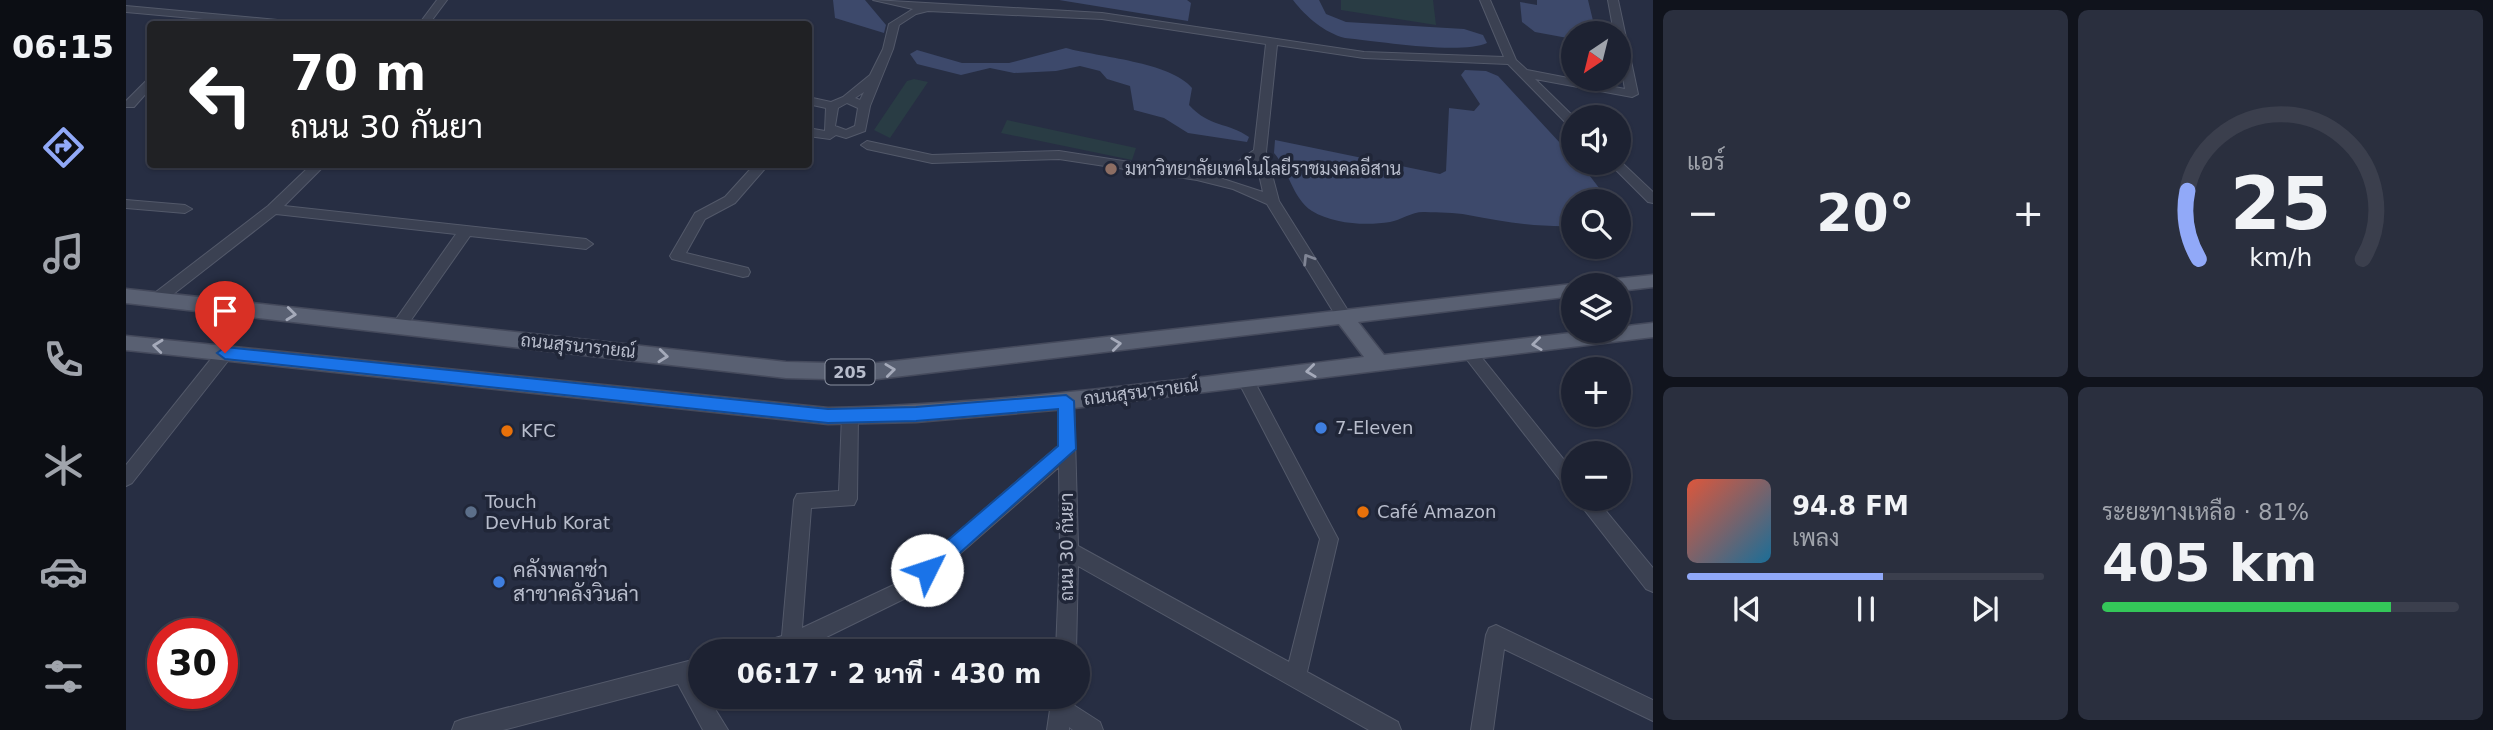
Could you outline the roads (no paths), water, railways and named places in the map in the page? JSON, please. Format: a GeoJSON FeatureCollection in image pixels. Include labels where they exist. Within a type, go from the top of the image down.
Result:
{"type":"FeatureCollection","features":[{"type":"Feature","properties":{"kind":"main road"},"geometry":{"type":"LineString","coordinates":[[1631,283],[1653,281]]}},
{"type":"Feature","properties":{"kind":"main road","name":"ถนนสุรนารายณ์"},"geometry":{"type":"LineString","coordinates":[[126,296],[786,370],[869,372],[1561,291]]}},
{"type":"Feature","properties":{"kind":"main road"},"geometry":{"type":"LineString","coordinates":[[1344,317],[1379,363]]}},
{"type":"Feature","properties":{"kind":"main road","name":"ถนนสุรนารายณ์"},"geometry":{"type":"LineString","coordinates":[[126,343],[828,416],[916,414],[1066,401],[1650,333]]}},
{"type":"Feature","properties":{"kind":"street"},"geometry":{"type":"LineString","coordinates":[[426,21],[442,0]]}},
{"type":"Feature","properties":{"kind":"street"},"geometry":{"type":"LineString","coordinates":[[877,0],[1102,16],[1364,55],[1511,61]]}},
{"type":"Feature","properties":{"kind":"street"},"geometry":{"type":"LineString","coordinates":[[877,0],[894,24]]}},
{"type":"Feature","properties":{"kind":"street"},"geometry":{"type":"LineString","coordinates":[[1485,0],[1511,61],[1561,111]]}},
{"type":"Feature","properties":{"kind":"street"},"geometry":{"type":"LineString","coordinates":[[1523,73],[1632,94],[1613,0]]}},
{"type":"Feature","properties":{"kind":"street"},"geometry":{"type":"LineString","coordinates":[[867,145],[861,128],[864,106],[888,49],[894,24],[912,12],[937,5]]}},
{"type":"Feature","properties":{"kind":"street"},"geometry":{"type":"LineString","coordinates":[[126,9],[212,21]]}},
{"type":"Feature","properties":{"kind":"street"},"geometry":{"type":"LineString","coordinates":[[1272,43],[1260,152],[1272,201],[1344,317]]}},
{"type":"Feature","properties":{"kind":"street"},"geometry":{"type":"LineString","coordinates":[[812,101],[832,106],[847,99],[875,77]]}},
{"type":"Feature","properties":{"kind":"street"},"geometry":{"type":"LineString","coordinates":[[128,104],[147,86]]}},
{"type":"Feature","properties":{"kind":"street"},"geometry":{"type":"LineString","coordinates":[[847,99],[864,106]]}},
{"type":"Feature","properties":{"kind":"street"},"geometry":{"type":"LineString","coordinates":[[128,104],[147,105]]}},
{"type":"Feature","properties":{"kind":"street"},"geometry":{"type":"LineString","coordinates":[[830,131],[832,106]]}},
{"type":"Feature","properties":{"kind":"street"},"geometry":{"type":"LineString","coordinates":[[812,132],[846,134],[861,128]]}},
{"type":"Feature","properties":{"kind":"street"},"geometry":{"type":"LineString","coordinates":[[830,131],[867,145],[932,159],[1059,155],[1197,176],[1237,186],[1272,201]]}},
{"type":"Feature","properties":{"kind":"street"},"geometry":{"type":"LineString","coordinates":[[1197,176],[1236,169],[1260,152]]}},
{"type":"Feature","properties":{"kind":"street"},"geometry":{"type":"LineString","coordinates":[[157,299],[273,209],[316,168]]}},
{"type":"Feature","properties":{"kind":"street"},"geometry":{"type":"LineString","coordinates":[[743,272],[677,256],[699,216],[730,200],[759,168]]}},
{"type":"Feature","properties":{"kind":"street"},"geometry":{"type":"LineString","coordinates":[[1628,175],[1653,199]]}},
{"type":"Feature","properties":{"kind":"street"},"geometry":{"type":"LineString","coordinates":[[127,205],[185,209]]}},
{"type":"Feature","properties":{"kind":"street"},"geometry":{"type":"LineString","coordinates":[[273,209],[586,244]]}},
{"type":"Feature","properties":{"kind":"street"},"geometry":{"type":"LineString","coordinates":[[399,327],[465,232]]}},
{"type":"Feature","properties":{"kind":"street"},"geometry":{"type":"LineString","coordinates":[[1469,352],[1561,469]]}},
{"type":"Feature","properties":{"kind":"street"},"geometry":{"type":"LineString","coordinates":[[126,478],[225,353]]}},
{"type":"Feature","properties":{"kind":"street"},"geometry":{"type":"LineString","coordinates":[[1245,379],[1329,539],[1295,678]]}},
{"type":"Feature","properties":{"kind":"street","name":"ถนน 30 กันยา"},"geometry":{"type":"LineString","coordinates":[[1066,401],[1069,551],[1066,639]]}},
{"type":"Feature","properties":{"kind":"street"},"geometry":{"type":"LineString","coordinates":[[791,639],[803,500],[848,499],[850,415]]}},
{"type":"Feature","properties":{"kind":"street"},"geometry":{"type":"LineString","coordinates":[[801,639],[907,588],[1067,449]]}},
{"type":"Feature","properties":{"kind":"street"},"geometry":{"type":"LineString","coordinates":[[1595,511],[1653,583]]}},
{"type":"Feature","properties":{"kind":"street"},"geometry":{"type":"LineString","coordinates":[[1069,551],[1390,730]]}},
{"type":"Feature","properties":{"kind":"street"},"geometry":{"type":"LineString","coordinates":[[1482,730],[1496,635],[1653,712]]}},
{"type":"Feature","properties":{"kind":"street"},"geometry":{"type":"LineString","coordinates":[[463,730],[688,671]]}},
{"type":"Feature","properties":{"kind":"street"},"geometry":{"type":"LineString","coordinates":[[704,709],[707,718],[717,730]]}},
{"type":"Feature","properties":{"kind":"street"},"geometry":{"type":"LineString","coordinates":[[1060,712],[1092,730]]}},
{"type":"Feature","properties":{"kind":"water"},"geometry":{"type":"Polygon","coordinates":[[[833,0],[865,0],[886,25],[884,33],[835,18],[833,0]]]}},
{"type":"Feature","properties":{"kind":"water"},"geometry":{"type":"Polygon","coordinates":[[[1059,0],[1187,0],[1191,3],[1188,21],[1059,0]]]}},
{"type":"Feature","properties":{"kind":"water"},"geometry":{"type":"Polygon","coordinates":[[[1293,0],[1319,0],[1326,14],[1346,22],[1464,29],[1483,35],[1487,43],[1458,48],[1345,38],[1316,23],[1293,0]]]}},
{"type":"Feature","properties":{"kind":"water"},"geometry":{"type":"Polygon","coordinates":[[[1537,0],[1588,0],[1593,21],[1561,21],[1561,37],[1535,32],[1522,22],[1520,2],[1537,5],[1537,0]]]}},
{"type":"Feature","properties":{"kind":"water"},"geometry":{"type":"Polygon","coordinates":[[[1066,48],[1151,66],[1182,79],[1192,88],[1189,105],[1204,118],[1249,137],[1247,142],[1188,133],[1164,118],[1134,110],[1130,86],[1107,79],[1100,71],[1080,66],[1056,71],[1014,73],[990,68],[961,75],[917,64],[910,54],[917,50],[962,63],[1009,63],[1066,48]]]}},
{"type":"Feature","properties":{"kind":"water"},"geometry":{"type":"Polygon","coordinates":[[[1465,70],[1486,71],[1498,76],[1561,144],[1561,175],[1589,175],[1600,189],[1561,189],[1561,226],[1520,224],[1457,213],[1425,212],[1390,222],[1350,223],[1320,215],[1300,199],[1274,153],[1275,140],[1440,174],[1446,171],[1449,108],[1474,111],[1480,104],[1461,75],[1465,70]]]}},
{"type":"Feature","properties":{"kind":"place","name":"มหาวิทยาลัยเทคโนโลยีราชมงคลอีสาน"},"geometry":{"type":"Point","coordinates":[1111,169]}},
{"type":"Feature","properties":{"kind":"place","name":"7-Eleven"},"geometry":{"type":"Point","coordinates":[1321,428]}},
{"type":"Feature","properties":{"kind":"place","name":"KFC"},"geometry":{"type":"Point","coordinates":[507,431]}},
{"type":"Feature","properties":{"kind":"place","name":"Touch DevHub Korat"},"geometry":{"type":"Point","coordinates":[471,512]}},
{"type":"Feature","properties":{"kind":"place","name":"Café Amazon"},"geometry":{"type":"Point","coordinates":[1363,512]}},
{"type":"Feature","properties":{"kind":"place","name":"คลังพลาซ่า สาขาคลังวินล่า"},"geometry":{"type":"Point","coordinates":[499,582]}}]}
